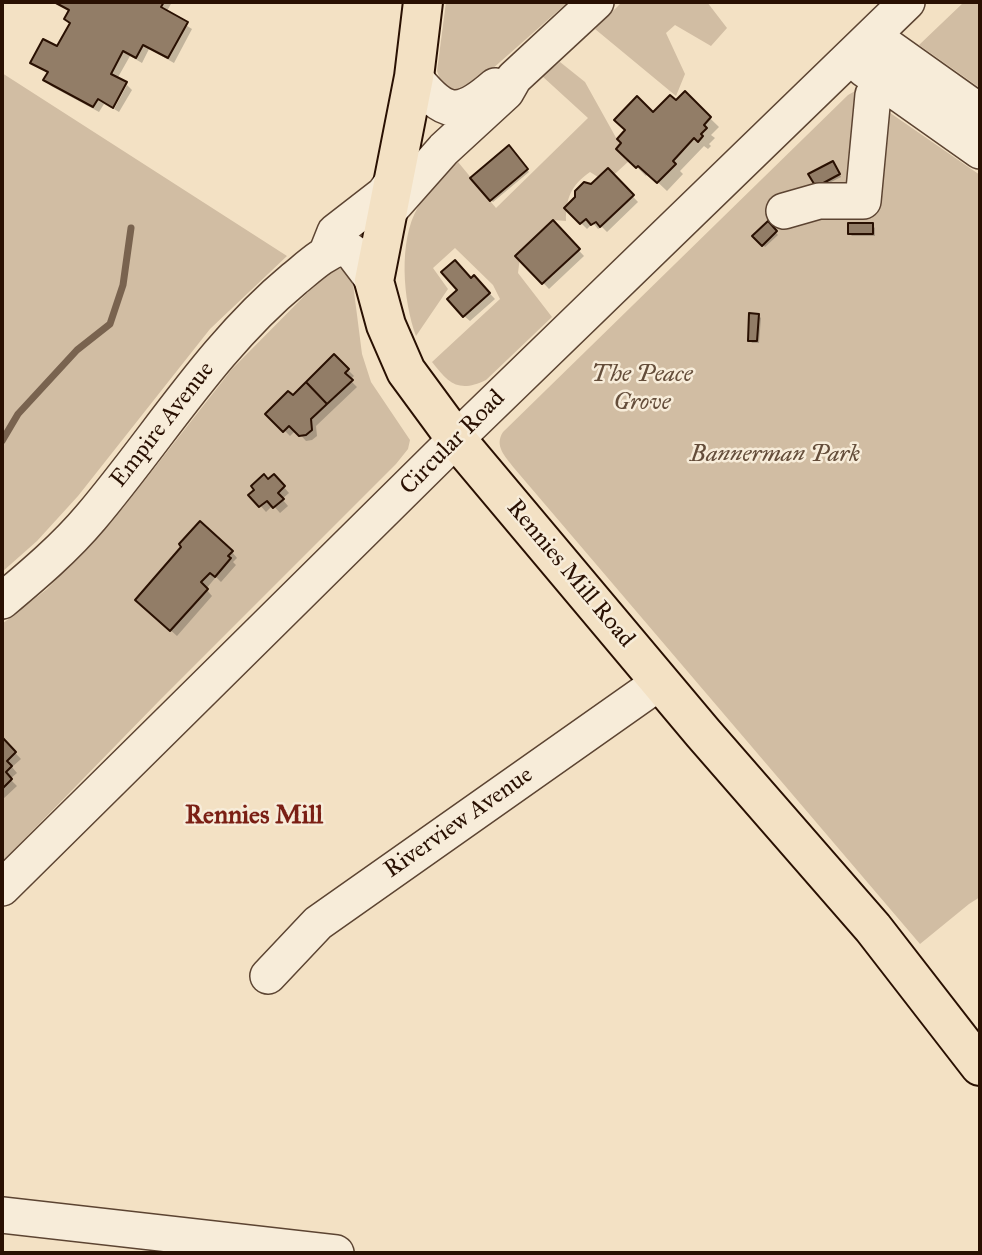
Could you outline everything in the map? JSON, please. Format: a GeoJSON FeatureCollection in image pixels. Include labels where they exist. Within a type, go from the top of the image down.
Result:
{"type":"FeatureCollection","features":[{"type":"Feature","properties":{"kind":"main road","name":"Rennies Mill Road"},"geometry":{"type":"LineString","coordinates":[[423,2],[414,77],[374,281],[394,347],[413,382],[456,439],[660,682],[881,938],[980,1066]]}},
{"type":"Feature","properties":{"kind":"street","name":"Empire Avenue"},"geometry":{"type":"LineString","coordinates":[[2,601],[88,521],[215,358],[282,289],[327,252],[335,232],[384,194],[391,195],[437,157],[506,92],[514,78],[596,2]]}},
{"type":"Feature","properties":{"kind":"street","name":"Circular Road"},"geometry":{"type":"LineString","coordinates":[[2,888],[456,439],[907,2]]}},
{"type":"Feature","properties":{"kind":"street"},"geometry":{"type":"LineString","coordinates":[[862,47],[883,83],[980,151]]}},
{"type":"Feature","properties":{"kind":"street"},"geometry":{"type":"LineString","coordinates":[[862,47],[980,112]]}},
{"type":"Feature","properties":{"kind":"street","name":"Empire Avenue"},"geometry":{"type":"LineString","coordinates":[[414,77],[433,101],[443,107],[454,108],[475,103],[499,83],[514,78]]}},
{"type":"Feature","properties":{"kind":"street"},"geometry":{"type":"LineString","coordinates":[[784,211],[819,201],[863,201],[873,95],[883,83]]}},
{"type":"Feature","properties":{"kind":"street"},"geometry":{"type":"LineString","coordinates":[[327,252],[342,247],[352,252],[374,281]]}},
{"type":"Feature","properties":{"kind":"street","name":"Riverview Avenue"},"geometry":{"type":"LineString","coordinates":[[268,976],[318,923],[660,682]]}},
{"type":"Feature","properties":{"kind":"street"},"geometry":{"type":"LineString","coordinates":[[2,1215],[192,1245],[336,1253]]}},
{"type":"Feature","properties":{"kind":"green space"},"geometry":{"type":"Polygon","coordinates":[[[446,2],[568,2],[474,85],[457,93],[442,85],[437,71],[446,2]]]}},
{"type":"Feature","properties":{"kind":"green space"},"geometry":{"type":"Polygon","coordinates":[[[622,2],[707,2],[727,28],[711,46],[675,25],[666,33],[685,74],[676,96],[595,29],[622,2]]]}},
{"type":"Feature","properties":{"kind":"green space"},"geometry":{"type":"Polygon","coordinates":[[[964,2],[980,2],[980,88],[919,45],[964,2]]]}},
{"type":"Feature","properties":{"kind":"green space"},"geometry":{"type":"Polygon","coordinates":[[[560,62],[585,82],[629,161],[606,182],[590,172],[578,182],[571,193],[566,221],[553,220],[521,249],[518,273],[552,317],[486,380],[469,386],[455,384],[432,362],[500,299],[493,285],[455,248],[433,268],[448,289],[416,336],[408,306],[405,271],[407,237],[412,221],[426,194],[458,162],[496,208],[588,118],[542,76],[560,62]]]}},
{"type":"Feature","properties":{"kind":"green space"},"geometry":{"type":"Polygon","coordinates":[[[2,73],[287,256],[210,329],[78,496],[37,541],[2,572],[2,73]]]}},
{"type":"Feature","properties":{"kind":"green space","name":"Bannerman Park"},"geometry":{"type":"Polygon","coordinates":[[[857,90],[980,175],[980,897],[920,944],[514,468],[500,446],[503,432],[848,95],[857,90]]]}},
{"type":"Feature","properties":{"kind":"green space"},"geometry":{"type":"Polygon","coordinates":[[[331,269],[342,269],[352,276],[362,354],[371,382],[410,440],[408,449],[2,862],[2,624],[47,589],[123,508],[232,369],[331,269]]]}},
{"type":"Feature","properties":{"kind":"building"},"geometry":{"type":"Polygon","coordinates":[[[54,2],[164,2],[161,7],[188,22],[168,58],[143,45],[136,58],[123,51],[111,74],[127,82],[113,108],[98,99],[93,107],[43,80],[48,72],[30,63],[43,39],[57,46],[70,23],[64,19],[69,10],[54,2]]]}},
{"type":"Feature","properties":{"kind":"building"},"geometry":{"type":"Polygon","coordinates":[[[685,91],[711,117],[704,125],[707,128],[701,134],[703,136],[698,142],[694,138],[673,161],[676,164],[657,183],[616,149],[621,143],[617,139],[625,130],[614,120],[637,96],[653,112],[670,95],[676,100],[685,91]]]}},
{"type":"Feature","properties":{"kind":"building"},"geometry":{"type":"Polygon","coordinates":[[[509,145],[528,169],[490,201],[470,178],[509,145]]]}},
{"type":"Feature","properties":{"kind":"building"},"geometry":{"type":"Polygon","coordinates":[[[833,161],[840,174],[816,187],[808,174],[833,161]]]}},
{"type":"Feature","properties":{"kind":"building"},"geometry":{"type":"Polygon","coordinates":[[[608,168],[634,195],[600,227],[596,222],[591,225],[586,219],[580,224],[564,208],[584,182],[591,184],[608,168]]]}},
{"type":"Feature","properties":{"kind":"building"},"geometry":{"type":"Polygon","coordinates":[[[553,220],[580,249],[542,284],[515,256],[553,220]]]}},
{"type":"Feature","properties":{"kind":"building"},"geometry":{"type":"Polygon","coordinates":[[[768,221],[777,231],[762,246],[752,236],[768,221]]]}},
{"type":"Feature","properties":{"kind":"building"},"geometry":{"type":"Polygon","coordinates":[[[848,223],[873,223],[873,234],[848,234],[848,223]]]}},
{"type":"Feature","properties":{"kind":"building"},"geometry":{"type":"Polygon","coordinates":[[[455,260],[471,278],[474,275],[490,293],[463,317],[447,299],[457,290],[441,272],[455,260]]]}},
{"type":"Feature","properties":{"kind":"building"},"geometry":{"type":"Polygon","coordinates":[[[749,313],[759,314],[757,341],[748,341],[749,313]]]}},
{"type":"Feature","properties":{"kind":"building"},"geometry":{"type":"Polygon","coordinates":[[[334,354],[349,369],[345,373],[353,380],[327,404],[306,382],[334,354]]]}},
{"type":"Feature","properties":{"kind":"building"},"geometry":{"type":"Polygon","coordinates":[[[306,382],[327,404],[311,419],[312,430],[306,435],[299,436],[289,426],[283,432],[265,414],[288,391],[293,395],[306,382]]]}},
{"type":"Feature","properties":{"kind":"building"},"geometry":{"type":"Polygon","coordinates":[[[264,474],[268,479],[274,474],[285,486],[278,493],[284,499],[273,508],[267,501],[259,507],[248,495],[254,490],[251,486],[264,474]]]}},
{"type":"Feature","properties":{"kind":"building"},"geometry":{"type":"Polygon","coordinates":[[[200,521],[233,551],[228,556],[231,558],[215,577],[210,573],[201,582],[208,589],[170,631],[135,600],[200,521]]]}},
{"type":"Feature","properties":{"kind":"building"},"geometry":{"type":"Polygon","coordinates":[[[2,737],[16,752],[7,761],[12,766],[6,772],[12,779],[2,789],[2,737]]]}},
{"type":"Feature","properties":{"kind":"waterway"},"geometry":{"type":"LineString","coordinates":[[2,441],[18,414],[77,350],[110,324],[123,285],[131,228]]}},
{"type":"Feature","properties":{"kind":"district","name":"Rennies Mill"},"geometry":{"type":"Point","coordinates":[254,817]}},
{"type":"Feature","properties":{"kind":"park label","name":"The Peace Grove"},"geometry":{"type":"Point","coordinates":[642,389]}}]}
